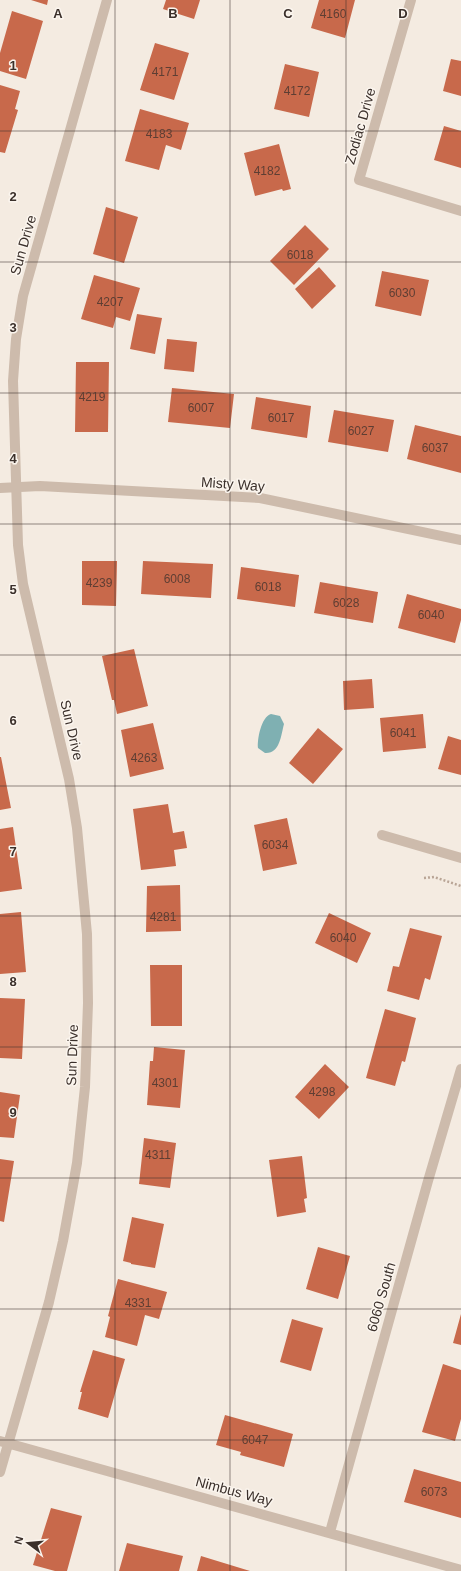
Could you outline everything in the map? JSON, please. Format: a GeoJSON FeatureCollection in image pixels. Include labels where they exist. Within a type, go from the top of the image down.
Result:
{"type":"FeatureCollection","features":[{"type":"Feature","properties":{"kind":"street","name":"Sun Drive"},"geometry":{"type":"LineString","coordinates":[[0,1472],[4,1442],[49,1302],[64,1233],[77,1163],[85,1087],[88,1003],[87,934],[77,828],[69,779],[23,584],[18,545],[13,381],[16,339],[23,296],[107,0]]}},
{"type":"Feature","properties":{"kind":"street","name":"Zodiac Drive"},"geometry":{"type":"LineString","coordinates":[[411,0],[359,180],[461,210]]}},
{"type":"Feature","properties":{"kind":"street","name":"Misty Way"},"geometry":{"type":"LineString","coordinates":[[0,488],[40,486],[260,498],[461,540]]}},
{"type":"Feature","properties":{"kind":"street"},"geometry":{"type":"LineString","coordinates":[[382,836],[461,858]]}},
{"type":"Feature","properties":{"kind":"street","name":"6060 South"},"geometry":{"type":"LineString","coordinates":[[330,1532],[428,1181],[461,1069]]}},
{"type":"Feature","properties":{"kind":"street","name":"Nimbus Way"},"geometry":{"type":"LineString","coordinates":[[4,1442],[330,1532],[461,1570]]}},
{"type":"Feature","properties":{"kind":"path"},"geometry":{"type":"LineString","coordinates":[[424,878],[434,877],[461,886]]}},
{"type":"Feature","properties":{"kind":"water"},"geometry":{"type":"Polygon","coordinates":[[[271,714],[280,716],[284,724],[281,738],[277,747],[270,752],[265,753],[258,748],[258,740],[262,724],[271,714]]]}},
{"type":"Feature","properties":{"kind":"building"},"geometry":{"type":"Polygon","coordinates":[[[31,0],[48,0],[47,5],[31,0]]]}},
{"type":"Feature","properties":{"kind":"building"},"geometry":{"type":"Polygon","coordinates":[[[166,0],[200,0],[194,19],[163,9],[166,0]]]}},
{"type":"Feature","properties":{"kind":"building"},"geometry":{"type":"Polygon","coordinates":[[[319,0],[355,0],[345,38],[311,28],[319,0]]]}},
{"type":"Feature","properties":{"kind":"building"},"geometry":{"type":"Polygon","coordinates":[[[12,11],[43,21],[26,79],[0,71],[0,53],[12,11]]]}},
{"type":"Feature","properties":{"kind":"building"},"geometry":{"type":"Polygon","coordinates":[[[155,43],[189,53],[174,100],[140,90],[155,43]]]}},
{"type":"Feature","properties":{"kind":"building"},"geometry":{"type":"Polygon","coordinates":[[[451,59],[461,61],[461,96],[443,91],[451,59]]]}},
{"type":"Feature","properties":{"kind":"building"},"geometry":{"type":"Polygon","coordinates":[[[285,64],[319,72],[309,117],[274,109],[285,64]]]}},
{"type":"Feature","properties":{"kind":"building"},"geometry":{"type":"Polygon","coordinates":[[[0,85],[20,91],[15,109],[18,110],[5,153],[0,152],[0,85]]]}},
{"type":"Feature","properties":{"kind":"building"},"geometry":{"type":"Polygon","coordinates":[[[140,109],[189,123],[181,150],[166,145],[159,170],[125,161],[140,109]]]}},
{"type":"Feature","properties":{"kind":"building"},"geometry":{"type":"Polygon","coordinates":[[[444,126],[461,131],[461,168],[434,160],[444,126]]]}},
{"type":"Feature","properties":{"kind":"building"},"geometry":{"type":"Polygon","coordinates":[[[279,144],[291,189],[283,191],[282,189],[255,196],[244,153],[279,144]]]}},
{"type":"Feature","properties":{"kind":"building"},"geometry":{"type":"Polygon","coordinates":[[[106,207],[138,217],[124,263],[93,254],[106,207]]]}},
{"type":"Feature","properties":{"kind":"building"},"geometry":{"type":"Polygon","coordinates":[[[305,225],[329,249],[294,285],[270,261],[305,225]]]}},
{"type":"Feature","properties":{"kind":"building"},"geometry":{"type":"Polygon","coordinates":[[[319,267],[336,286],[312,309],[295,289],[319,267]]]}},
{"type":"Feature","properties":{"kind":"building"},"geometry":{"type":"Polygon","coordinates":[[[382,271],[429,280],[421,316],[375,306],[382,271]]]}},
{"type":"Feature","properties":{"kind":"building"},"geometry":{"type":"Polygon","coordinates":[[[94,275],[140,288],[130,321],[116,317],[113,328],[81,319],[94,275]]]}},
{"type":"Feature","properties":{"kind":"building"},"geometry":{"type":"Polygon","coordinates":[[[137,314],[162,318],[155,354],[130,349],[137,314]]]}},
{"type":"Feature","properties":{"kind":"building"},"geometry":{"type":"Polygon","coordinates":[[[167,339],[197,342],[194,372],[164,369],[167,339]]]}},
{"type":"Feature","properties":{"kind":"building"},"geometry":{"type":"Polygon","coordinates":[[[76,362],[109,362],[108,432],[75,432],[76,362]]]}},
{"type":"Feature","properties":{"kind":"building"},"geometry":{"type":"Polygon","coordinates":[[[172,388],[234,394],[230,428],[168,422],[172,388]]]}},
{"type":"Feature","properties":{"kind":"building"},"geometry":{"type":"Polygon","coordinates":[[[256,397],[311,406],[307,438],[251,429],[256,397]]]}},
{"type":"Feature","properties":{"kind":"building"},"geometry":{"type":"Polygon","coordinates":[[[334,410],[394,420],[388,452],[328,442],[334,410]]]}},
{"type":"Feature","properties":{"kind":"building"},"geometry":{"type":"Polygon","coordinates":[[[415,425],[461,436],[461,473],[407,459],[415,425]]]}},
{"type":"Feature","properties":{"kind":"building"},"geometry":{"type":"Polygon","coordinates":[[[82,561],[117,561],[116,606],[82,605],[82,561]]]}},
{"type":"Feature","properties":{"kind":"building"},"geometry":{"type":"Polygon","coordinates":[[[143,561],[213,564],[211,598],[141,594],[143,561]]]}},
{"type":"Feature","properties":{"kind":"building"},"geometry":{"type":"Polygon","coordinates":[[[241,567],[299,575],[295,607],[237,599],[241,567]]]}},
{"type":"Feature","properties":{"kind":"building"},"geometry":{"type":"Polygon","coordinates":[[[320,582],[378,592],[373,623],[314,613],[320,582]]]}},
{"type":"Feature","properties":{"kind":"building"},"geometry":{"type":"Polygon","coordinates":[[[407,594],[461,609],[461,620],[455,643],[398,628],[407,594]]]}},
{"type":"Feature","properties":{"kind":"building"},"geometry":{"type":"Polygon","coordinates":[[[134,649],[148,706],[117,714],[114,700],[112,700],[102,656],[134,649]]]}},
{"type":"Feature","properties":{"kind":"building"},"geometry":{"type":"Polygon","coordinates":[[[372,679],[374,708],[344,710],[343,681],[372,679]]]}},
{"type":"Feature","properties":{"kind":"building"},"geometry":{"type":"Polygon","coordinates":[[[423,714],[426,748],[383,752],[380,718],[423,714]]]}},
{"type":"Feature","properties":{"kind":"building"},"geometry":{"type":"Polygon","coordinates":[[[153,723],[164,769],[130,777],[121,730],[153,723]]]}},
{"type":"Feature","properties":{"kind":"building"},"geometry":{"type":"Polygon","coordinates":[[[318,728],[343,749],[313,784],[289,763],[318,728]]]}},
{"type":"Feature","properties":{"kind":"building"},"geometry":{"type":"Polygon","coordinates":[[[448,736],[461,740],[461,775],[438,769],[448,736]]]}},
{"type":"Feature","properties":{"kind":"building"},"geometry":{"type":"Polygon","coordinates":[[[0,757],[11,808],[0,810],[0,757]]]}},
{"type":"Feature","properties":{"kind":"building"},"geometry":{"type":"Polygon","coordinates":[[[168,804],[173,833],[184,831],[187,848],[174,850],[176,866],[141,870],[133,809],[168,804]]]}},
{"type":"Feature","properties":{"kind":"building"},"geometry":{"type":"Polygon","coordinates":[[[287,818],[297,864],[263,871],[254,825],[287,818]]]}},
{"type":"Feature","properties":{"kind":"building"},"geometry":{"type":"Polygon","coordinates":[[[13,827],[22,889],[0,892],[0,829],[13,827]]]}},
{"type":"Feature","properties":{"kind":"building"},"geometry":{"type":"Polygon","coordinates":[[[180,885],[181,931],[146,932],[147,886],[180,885]]]}},
{"type":"Feature","properties":{"kind":"building"},"geometry":{"type":"Polygon","coordinates":[[[21,912],[26,972],[0,974],[0,914],[21,912]]]}},
{"type":"Feature","properties":{"kind":"building"},"geometry":{"type":"Polygon","coordinates":[[[329,913],[371,933],[357,963],[315,943],[329,913]]]}},
{"type":"Feature","properties":{"kind":"building"},"geometry":{"type":"Polygon","coordinates":[[[410,928],[442,936],[430,980],[425,978],[419,1000],[387,991],[393,966],[399,967],[410,928]]]}},
{"type":"Feature","properties":{"kind":"building"},"geometry":{"type":"Polygon","coordinates":[[[150,965],[182,965],[182,1026],[151,1026],[150,965]]]}},
{"type":"Feature","properties":{"kind":"building"},"geometry":{"type":"Polygon","coordinates":[[[0,998],[25,999],[22,1059],[0,1058],[0,998]]]}},
{"type":"Feature","properties":{"kind":"building"},"geometry":{"type":"Polygon","coordinates":[[[385,1009],[416,1018],[405,1062],[402,1061],[395,1086],[366,1078],[385,1009]]]}},
{"type":"Feature","properties":{"kind":"building"},"geometry":{"type":"Polygon","coordinates":[[[154,1047],[185,1050],[180,1108],[147,1105],[150,1061],[153,1061],[154,1047]]]}},
{"type":"Feature","properties":{"kind":"building"},"geometry":{"type":"Polygon","coordinates":[[[325,1064],[349,1087],[319,1119],[295,1097],[325,1064]]]}},
{"type":"Feature","properties":{"kind":"building"},"geometry":{"type":"Polygon","coordinates":[[[0,1092],[20,1095],[14,1138],[0,1137],[0,1092]]]}},
{"type":"Feature","properties":{"kind":"building"},"geometry":{"type":"Polygon","coordinates":[[[144,1138],[176,1143],[170,1188],[139,1184],[144,1138]]]}},
{"type":"Feature","properties":{"kind":"building"},"geometry":{"type":"Polygon","coordinates":[[[302,1156],[307,1198],[304,1199],[306,1212],[277,1217],[269,1160],[302,1156]]]}},
{"type":"Feature","properties":{"kind":"building"},"geometry":{"type":"Polygon","coordinates":[[[0,1159],[14,1161],[4,1222],[0,1221],[0,1159]]]}},
{"type":"Feature","properties":{"kind":"building"},"geometry":{"type":"Polygon","coordinates":[[[132,1217],[164,1224],[155,1268],[131,1264],[123,1261],[132,1217]]]}},
{"type":"Feature","properties":{"kind":"building"},"geometry":{"type":"Polygon","coordinates":[[[318,1247],[350,1256],[338,1299],[306,1289],[318,1247]]]}},
{"type":"Feature","properties":{"kind":"building"},"geometry":{"type":"Polygon","coordinates":[[[118,1279],[167,1292],[159,1319],[145,1315],[137,1346],[105,1337],[110,1317],[108,1316],[118,1279]]]}},
{"type":"Feature","properties":{"kind":"building"},"geometry":{"type":"Polygon","coordinates":[[[461,1314],[461,1345],[453,1343],[461,1314]]]}},
{"type":"Feature","properties":{"kind":"building"},"geometry":{"type":"Polygon","coordinates":[[[292,1319],[323,1328],[311,1371],[280,1362],[292,1319]]]}},
{"type":"Feature","properties":{"kind":"building"},"geometry":{"type":"Polygon","coordinates":[[[93,1350],[125,1359],[108,1418],[78,1409],[82,1392],[80,1392],[93,1350]]]}},
{"type":"Feature","properties":{"kind":"building"},"geometry":{"type":"Polygon","coordinates":[[[443,1364],[461,1370],[461,1419],[455,1441],[422,1432],[443,1364]]]}},
{"type":"Feature","properties":{"kind":"building"},"geometry":{"type":"Polygon","coordinates":[[[225,1415],[293,1434],[284,1467],[240,1455],[241,1452],[216,1445],[225,1415]]]}},
{"type":"Feature","properties":{"kind":"building"},"geometry":{"type":"Polygon","coordinates":[[[414,1469],[461,1482],[461,1518],[404,1502],[414,1469]]]}},
{"type":"Feature","properties":{"kind":"building"},"geometry":{"type":"Polygon","coordinates":[[[51,1508],[82,1516],[67,1571],[55,1571],[33,1565],[51,1508]]]}},
{"type":"Feature","properties":{"kind":"building"},"geometry":{"type":"Polygon","coordinates":[[[127,1543],[183,1556],[179,1571],[119,1571],[127,1543]]]}},
{"type":"Feature","properties":{"kind":"building"},"geometry":{"type":"Polygon","coordinates":[[[201,1556],[250,1571],[197,1571],[201,1556]]]}}]}
